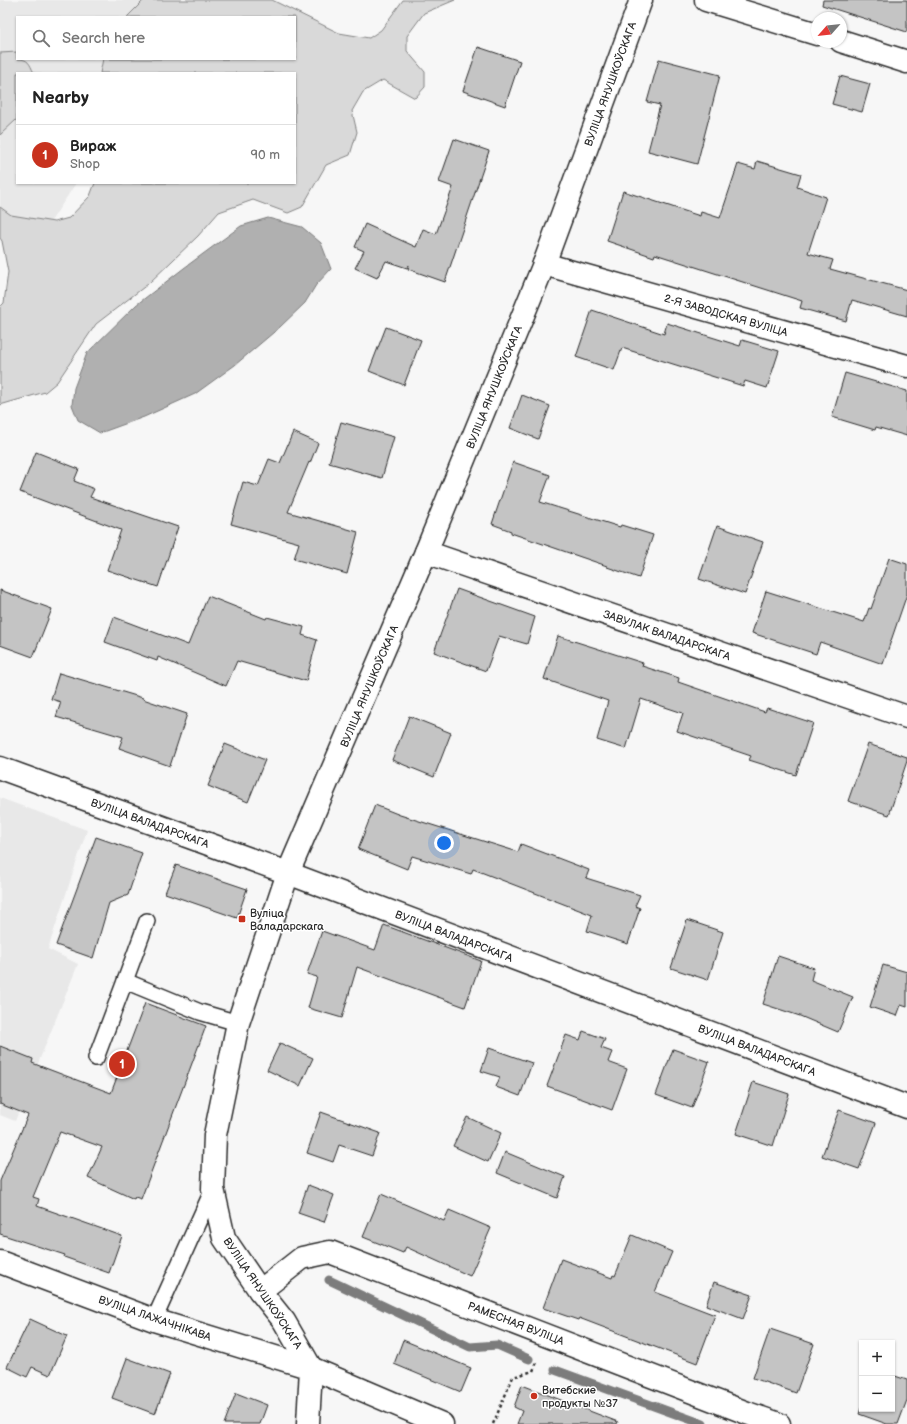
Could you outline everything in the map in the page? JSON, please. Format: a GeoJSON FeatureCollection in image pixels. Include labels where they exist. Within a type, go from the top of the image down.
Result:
{"type":"FeatureCollection","features":[{"type":"Feature","properties":{"kind":"street","name":"ВУЛІЦА ЯНУШКОЎСКАГА"},"geometry":{"type":"LineString","coordinates":[[311,1368],[284,1321],[260,1291],[224,1238],[213,1190],[215,1134],[238,1023],[288,873],[426,552],[544,264],[641,0]]}},
{"type":"Feature","properties":{"kind":"street"},"geometry":{"type":"LineString","coordinates":[[706,0],[811,32]]}},
{"type":"Feature","properties":{"kind":"street"},"geometry":{"type":"LineString","coordinates":[[847,43],[907,62]]}},
{"type":"Feature","properties":{"kind":"street","name":"2-Я ЗАВОДСКАЯ ВУЛІЦА"},"geometry":{"type":"LineString","coordinates":[[544,264],[907,366]]}},
{"type":"Feature","properties":{"kind":"street","name":"ЗАВУЛАК ВАЛАДАРСКАГА"},"geometry":{"type":"LineString","coordinates":[[426,552],[907,717]]}},
{"type":"Feature","properties":{"kind":"street","name":"ВУЛІЦА ВАЛАДАРСКАГА"},"geometry":{"type":"LineString","coordinates":[[0,768],[288,873],[907,1107]]}},
{"type":"Feature","properties":{"kind":"street","name":"РАМЕСНАЯ ВУЛІЦА"},"geometry":{"type":"LineString","coordinates":[[260,1291],[302,1258],[330,1252],[779,1424]]}},
{"type":"Feature","properties":{"kind":"street","name":"ВУЛІЦА ЛАЖАЧНІКАВА"},"geometry":{"type":"LineString","coordinates":[[0,1262],[154,1320],[311,1368],[442,1424]]}},
{"type":"Feature","properties":{"kind":"street"},"geometry":{"type":"LineString","coordinates":[[308,1424],[311,1368]]}},
{"type":"Feature","properties":{"kind":"lane"},"geometry":{"type":"LineString","coordinates":[[96,1058],[147,921]]}},
{"type":"Feature","properties":{"kind":"lane"},"geometry":{"type":"LineString","coordinates":[[125,981],[200,1012],[238,1023]]}},
{"type":"Feature","properties":{"kind":"lane"},"geometry":{"type":"LineString","coordinates":[[154,1320],[213,1190]]}},
{"type":"Feature","properties":{"kind":"path"},"geometry":{"type":"LineString","coordinates":[[492,1424],[513,1377],[533,1371],[550,1337]]}},
{"type":"Feature","properties":{"kind":"shaded area"},"geometry":{"type":"Polygon","coordinates":[[[0,0],[192,0],[182,16],[16,16],[16,60],[154,60],[147,72],[16,72],[16,184],[75,184],[42,235],[0,208],[0,0]]]}},
{"type":"Feature","properties":{"kind":"shaded area"},"geometry":{"type":"Polygon","coordinates":[[[144,0],[272,0],[339,33],[369,38],[381,30],[403,0],[455,0],[424,13],[407,36],[407,51],[425,72],[425,87],[415,98],[383,80],[363,92],[352,111],[357,132],[350,155],[326,165],[302,207],[288,213],[253,200],[219,212],[198,236],[148,284],[96,324],[57,382],[45,392],[0,405],[0,307],[4,303],[8,272],[2,241],[0,238],[0,207],[11,215],[54,222],[69,218],[90,196],[95,184],[296,184],[296,72],[100,72],[103,60],[296,60],[296,16],[128,16],[144,0]]]}},
{"type":"Feature","properties":{"kind":"shaded area"},"geometry":{"type":"Polygon","coordinates":[[[16,52],[16,60],[24,60],[28,62],[34,72],[16,72],[16,120],[0,135],[0,53],[16,52]]]}},
{"type":"Feature","properties":{"kind":"shaded area"},"geometry":{"type":"Polygon","coordinates":[[[268,218],[302,227],[321,243],[331,269],[316,285],[305,303],[280,327],[235,365],[195,394],[144,417],[100,433],[78,420],[72,405],[74,388],[87,353],[136,305],[184,268],[241,226],[268,218]]]}},
{"type":"Feature","properties":{"kind":"shaded area"},"geometry":{"type":"Polygon","coordinates":[[[0,798],[87,830],[48,949],[78,964],[15,1121],[0,1115],[0,798]]]}},
{"type":"Feature","properties":{"kind":"building"},"geometry":{"type":"Polygon","coordinates":[[[823,0],[907,0],[907,32],[847,12],[822,5],[823,0]]]}},
{"type":"Feature","properties":{"kind":"building"},"geometry":{"type":"Polygon","coordinates":[[[478,47],[520,61],[505,106],[463,91],[478,47]]]}},
{"type":"Feature","properties":{"kind":"building"},"geometry":{"type":"Polygon","coordinates":[[[659,59],[720,75],[697,164],[648,151],[660,105],[647,102],[659,59]]]}},
{"type":"Feature","properties":{"kind":"building"},"geometry":{"type":"Polygon","coordinates":[[[840,76],[870,84],[862,112],[832,104],[840,76]]]}},
{"type":"Feature","properties":{"kind":"building"},"geometry":{"type":"Polygon","coordinates":[[[454,139],[489,151],[445,282],[408,269],[409,265],[407,268],[386,261],[377,278],[355,268],[364,251],[355,247],[365,224],[416,247],[423,229],[436,234],[453,187],[439,182],[454,139]]]}},
{"type":"Feature","properties":{"kind":"building"},"geometry":{"type":"Polygon","coordinates":[[[757,161],[801,174],[797,187],[826,197],[808,253],[833,260],[830,269],[907,290],[907,316],[852,300],[846,321],[800,308],[802,301],[655,254],[654,257],[607,241],[623,191],[700,216],[701,212],[720,218],[738,164],[755,169],[757,161]]]}},
{"type":"Feature","properties":{"kind":"building"},"geometry":{"type":"Polygon","coordinates":[[[592,310],[664,334],[667,323],[740,346],[742,340],[779,351],[767,388],[745,381],[743,386],[622,348],[614,370],[576,357],[592,310]]]}},
{"type":"Feature","properties":{"kind":"building"},"geometry":{"type":"Polygon","coordinates":[[[386,327],[421,340],[404,385],[369,371],[386,327]]]}},
{"type":"Feature","properties":{"kind":"building"},"geometry":{"type":"Polygon","coordinates":[[[845,373],[907,391],[907,436],[876,427],[875,430],[832,417],[845,373]]]}},
{"type":"Feature","properties":{"kind":"building"},"geometry":{"type":"Polygon","coordinates":[[[522,395],[550,406],[538,439],[510,428],[522,395]]]}},
{"type":"Feature","properties":{"kind":"building"},"geometry":{"type":"Polygon","coordinates":[[[341,422],[394,437],[382,478],[329,463],[341,422]]]}},
{"type":"Feature","properties":{"kind":"building"},"geometry":{"type":"Polygon","coordinates":[[[293,432],[318,443],[288,512],[358,532],[347,574],[294,559],[299,543],[231,524],[243,482],[258,486],[269,459],[280,463],[293,432]]]}},
{"type":"Feature","properties":{"kind":"building"},"geometry":{"type":"Polygon","coordinates":[[[36,452],[79,469],[74,481],[94,489],[90,497],[178,527],[158,587],[107,570],[121,530],[20,492],[36,452]]]}},
{"type":"Feature","properties":{"kind":"building"},"geometry":{"type":"Polygon","coordinates":[[[513,462],[550,475],[540,502],[620,527],[621,525],[653,535],[639,578],[511,533],[511,531],[492,524],[513,462]]]}},
{"type":"Feature","properties":{"kind":"building"},"geometry":{"type":"Polygon","coordinates":[[[717,526],[763,542],[745,594],[699,579],[717,526]]]}},
{"type":"Feature","properties":{"kind":"building"},"geometry":{"type":"Polygon","coordinates":[[[889,558],[907,564],[907,594],[883,664],[820,642],[816,654],[752,633],[766,591],[864,622],[869,608],[871,609],[889,558]]]}},
{"type":"Feature","properties":{"kind":"building"},"geometry":{"type":"Polygon","coordinates":[[[457,589],[535,617],[527,644],[499,636],[486,671],[434,652],[457,589]]]}},
{"type":"Feature","properties":{"kind":"building"},"geometry":{"type":"Polygon","coordinates":[[[0,590],[52,609],[33,657],[0,645],[0,590]]]}},
{"type":"Feature","properties":{"kind":"building"},"geometry":{"type":"Polygon","coordinates":[[[208,596],[266,619],[267,617],[304,627],[302,635],[317,640],[306,681],[237,661],[226,686],[158,657],[157,661],[105,642],[114,617],[188,645],[208,596]]]}},
{"type":"Feature","properties":{"kind":"building"},"geometry":{"type":"Polygon","coordinates":[[[558,636],[643,663],[642,666],[679,678],[678,682],[765,712],[767,708],[813,723],[796,775],[749,760],[751,756],[677,731],[683,713],[641,699],[626,749],[597,740],[608,701],[544,679],[558,636]]]}},
{"type":"Feature","properties":{"kind":"building"},"geometry":{"type":"Polygon","coordinates":[[[59,673],[143,698],[187,714],[170,766],[119,748],[123,737],[56,717],[61,702],[51,699],[59,673]]]}},
{"type":"Feature","properties":{"kind":"building"},"geometry":{"type":"Polygon","coordinates":[[[409,716],[451,733],[434,777],[392,760],[409,716]]]}},
{"type":"Feature","properties":{"kind":"building"},"geometry":{"type":"Polygon","coordinates":[[[225,744],[265,760],[248,802],[208,786],[225,744]]]}},
{"type":"Feature","properties":{"kind":"building"},"geometry":{"type":"Polygon","coordinates":[[[868,744],[907,757],[889,815],[848,801],[868,744]]]}},
{"type":"Feature","properties":{"kind":"building"},"geometry":{"type":"Polygon","coordinates":[[[375,805],[400,815],[518,852],[521,844],[589,870],[586,878],[640,895],[635,906],[640,908],[628,944],[587,931],[592,915],[473,869],[471,874],[412,856],[407,869],[358,849],[375,805]]]}},
{"type":"Feature","properties":{"kind":"building"},"geometry":{"type":"Polygon","coordinates":[[[96,837],[142,853],[128,895],[109,903],[93,958],[56,945],[96,837]]]}},
{"type":"Feature","properties":{"kind":"building"},"geometry":{"type":"Polygon","coordinates":[[[176,865],[247,889],[237,918],[165,893],[176,865]]]}},
{"type":"Feature","properties":{"kind":"building"},"geometry":{"type":"Polygon","coordinates":[[[687,920],[723,932],[708,980],[671,968],[687,920]]]}},
{"type":"Feature","properties":{"kind":"building"},"geometry":{"type":"Polygon","coordinates":[[[384,925],[481,961],[465,1007],[357,967],[342,1018],[308,1008],[317,977],[307,974],[322,931],[375,950],[384,925]]]}},
{"type":"Feature","properties":{"kind":"building"},"geometry":{"type":"Polygon","coordinates":[[[778,956],[814,968],[811,980],[853,997],[838,1032],[800,1016],[763,1004],[778,956]]]}},
{"type":"Feature","properties":{"kind":"building"},"geometry":{"type":"Polygon","coordinates":[[[883,965],[907,972],[907,1007],[901,1005],[897,1016],[870,1007],[883,965]]]}},
{"type":"Feature","properties":{"kind":"building"},"geometry":{"type":"Polygon","coordinates":[[[145,1003],[206,1026],[141,1199],[135,1197],[134,1199],[88,1178],[102,1147],[60,1132],[33,1197],[39,1199],[37,1206],[122,1236],[109,1273],[64,1257],[65,1255],[0,1234],[0,1181],[28,1115],[0,1104],[0,1046],[33,1059],[32,1063],[111,1093],[145,1003]]]}},
{"type":"Feature","properties":{"kind":"building"},"geometry":{"type":"Polygon","coordinates":[[[583,1031],[605,1039],[601,1048],[612,1052],[608,1062],[627,1069],[612,1110],[547,1086],[566,1035],[580,1040],[583,1031]]]}},
{"type":"Feature","properties":{"kind":"building"},"geometry":{"type":"Polygon","coordinates":[[[280,1043],[313,1058],[300,1086],[267,1070],[280,1043]]]}},
{"type":"Feature","properties":{"kind":"building"},"geometry":{"type":"Polygon","coordinates":[[[489,1048],[532,1063],[520,1096],[496,1087],[500,1077],[481,1071],[489,1048]]]}},
{"type":"Feature","properties":{"kind":"building"},"geometry":{"type":"Polygon","coordinates":[[[673,1049],[709,1062],[692,1108],[656,1095],[673,1049]]]}},
{"type":"Feature","properties":{"kind":"building"},"geometry":{"type":"Polygon","coordinates":[[[753,1082],[789,1094],[773,1146],[736,1134],[753,1082]]]}},
{"type":"Feature","properties":{"kind":"building"},"geometry":{"type":"Polygon","coordinates":[[[839,1110],[876,1123],[859,1169],[822,1156],[839,1110]]]}},
{"type":"Feature","properties":{"kind":"building"},"geometry":{"type":"Polygon","coordinates":[[[321,1112],[380,1133],[372,1156],[339,1145],[333,1162],[307,1153],[321,1112]]]}},
{"type":"Feature","properties":{"kind":"building"},"geometry":{"type":"Polygon","coordinates":[[[467,1117],[501,1133],[488,1162],[453,1146],[467,1117]]]}},
{"type":"Feature","properties":{"kind":"building"},"geometry":{"type":"Polygon","coordinates":[[[505,1152],[565,1177],[557,1198],[497,1173],[505,1152]]]}},
{"type":"Feature","properties":{"kind":"building"},"geometry":{"type":"Polygon","coordinates":[[[308,1185],[334,1195],[324,1222],[298,1213],[308,1185]]]}},
{"type":"Feature","properties":{"kind":"building"},"geometry":{"type":"Polygon","coordinates":[[[381,1194],[444,1221],[449,1210],[491,1228],[470,1276],[406,1247],[403,1253],[363,1237],[381,1194]]]}},
{"type":"Feature","properties":{"kind":"building"},"geometry":{"type":"Polygon","coordinates":[[[632,1235],[672,1252],[655,1292],[715,1315],[697,1363],[579,1318],[578,1320],[543,1308],[561,1259],[612,1278],[613,1275],[615,1276],[632,1235]]]}},
{"type":"Feature","properties":{"kind":"building"},"geometry":{"type":"Polygon","coordinates":[[[714,1282],[752,1295],[743,1319],[706,1305],[714,1282]]]}},
{"type":"Feature","properties":{"kind":"building"},"geometry":{"type":"Polygon","coordinates":[[[30,1319],[67,1336],[50,1375],[32,1367],[27,1377],[7,1367],[30,1319]]]}},
{"type":"Feature","properties":{"kind":"building"},"geometry":{"type":"Polygon","coordinates":[[[770,1329],[814,1344],[796,1393],[753,1378],[770,1329]]]}},
{"type":"Feature","properties":{"kind":"building"},"geometry":{"type":"Polygon","coordinates":[[[403,1340],[471,1368],[461,1392],[394,1364],[403,1340]]]}},
{"type":"Feature","properties":{"kind":"building"},"geometry":{"type":"Polygon","coordinates":[[[127,1358],[170,1374],[155,1414],[112,1398],[127,1358]]]}},
{"type":"Feature","properties":{"kind":"building"},"geometry":{"type":"Polygon","coordinates":[[[895,1376],[907,1380],[907,1400],[898,1424],[887,1424],[859,1414],[860,1412],[895,1412],[895,1376]]]}},
{"type":"Feature","properties":{"kind":"building","name":"Витебские продукты №37"},"geometry":{"type":"Polygon","coordinates":[[[522,1385],[618,1422],[617,1424],[517,1424],[522,1411],[514,1407],[522,1385]]]}},
{"type":"Feature","properties":{"kind":"building"},"geometry":{"type":"Polygon","coordinates":[[[236,1393],[267,1405],[260,1424],[224,1424],[236,1393]]]}},
{"type":"Feature","properties":{"kind":"waterway"},"geometry":{"type":"LineString","coordinates":[[329,1280],[470,1347],[497,1345],[529,1359]]}},
{"type":"Feature","properties":{"kind":"waterway"},"geometry":{"type":"LineString","coordinates":[[555,1370],[703,1424]]}},
{"type":"Feature","properties":{"kind":"place","name":"Вуліца Валадарскага"},"geometry":{"type":"Point","coordinates":[242,919]}},
{"type":"Feature","properties":{"kind":"place","name":"Вираж"},"geometry":{"type":"Point","coordinates":[122,1064]}},
{"type":"Feature","properties":{"kind":"place","name":"Витебские продукты №37"},"geometry":{"type":"Point","coordinates":[534,1396]}}]}
